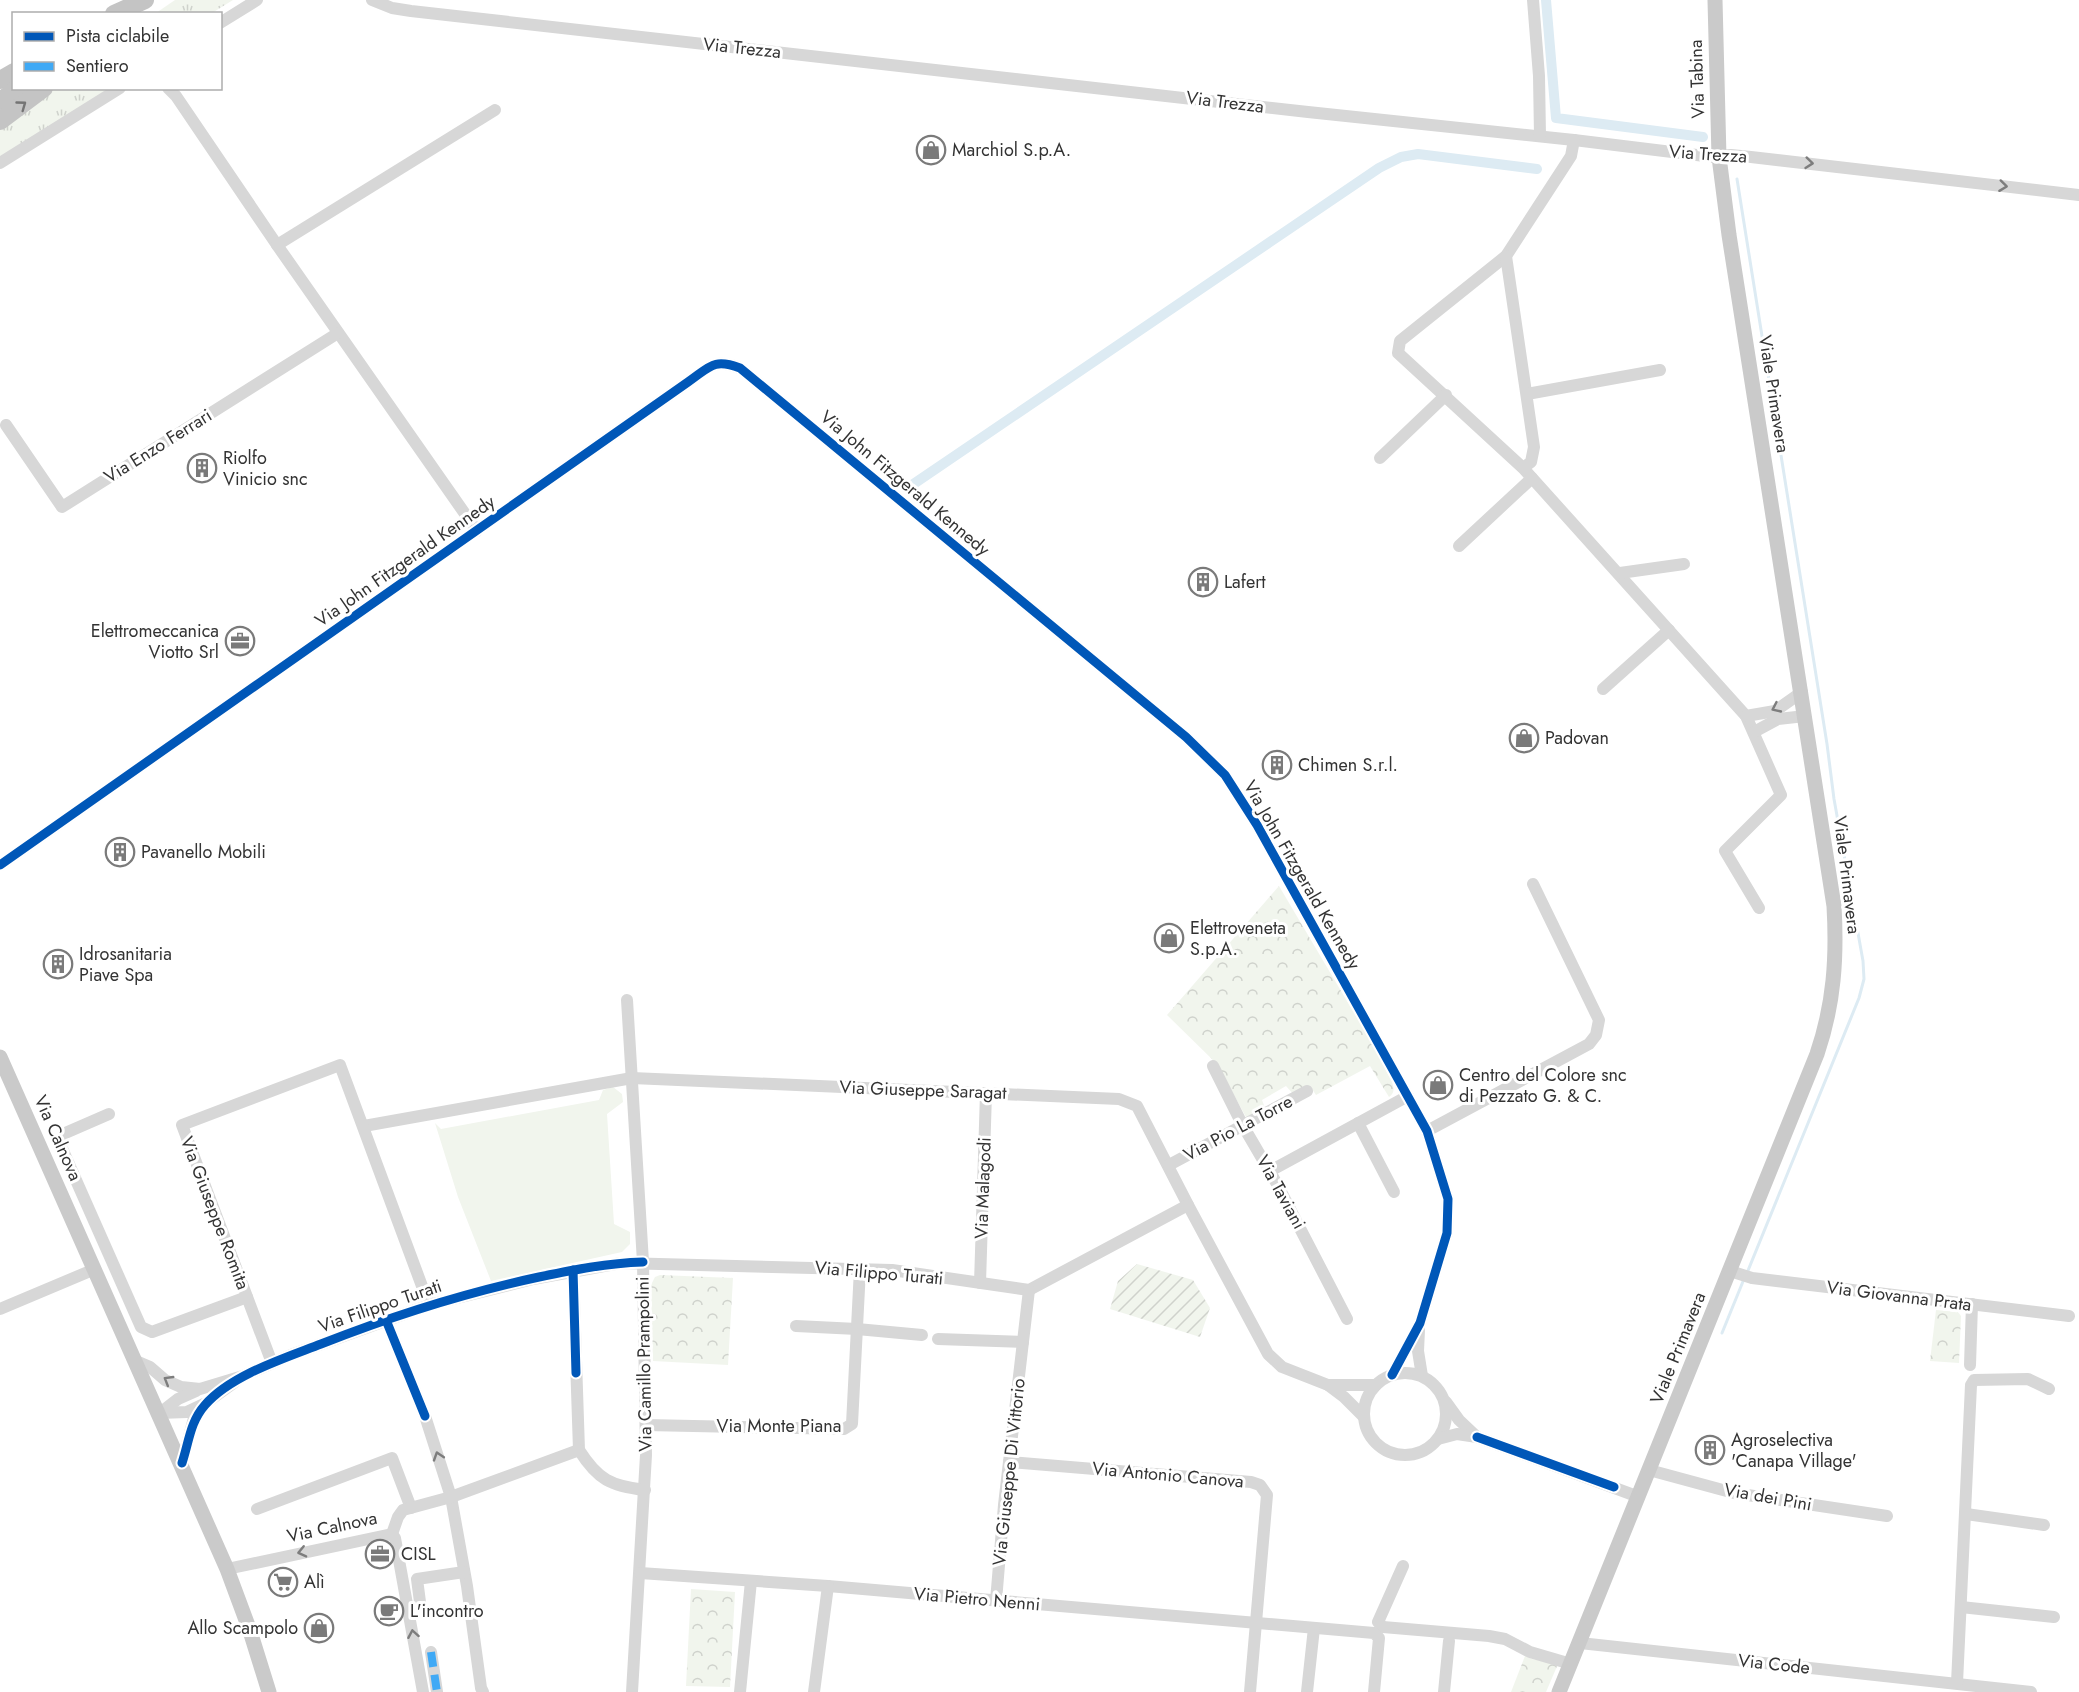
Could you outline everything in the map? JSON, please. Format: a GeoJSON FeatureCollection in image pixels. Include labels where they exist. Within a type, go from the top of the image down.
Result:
{"type":"FeatureCollection","features":[{"type":"Feature","properties":{"kind":"highway"},"geometry":{"type":"LineString","coordinates":[[118,12],[145,0]]}},
{"type":"Feature","properties":{"kind":"highway"},"geometry":{"type":"LineString","coordinates":[[134,12],[153,0]]}},
{"type":"Feature","properties":{"kind":"highway"},"geometry":{"type":"LineString","coordinates":[[142,12],[153,0]]}},
{"type":"Feature","properties":{"kind":"highway"},"geometry":{"type":"LineString","coordinates":[[0,101],[15,90]]}},
{"type":"Feature","properties":{"kind":"highway"},"geometry":{"type":"LineString","coordinates":[[0,121],[41,90]]}},
{"type":"Feature","properties":{"kind":"main road","name":"Via Tabina"},"geometry":{"type":"LineString","coordinates":[[1715,0],[1719,157]]}},
{"type":"Feature","properties":{"kind":"main road","name":"Viale Primavera"},"geometry":{"type":"LineString","coordinates":[[1559,1692],[1649,1470],[1733,1272],[1817,1054],[1830,1006],[1836,962],[1834,906],[1729,235],[1719,157]]}},
{"type":"Feature","properties":{"kind":"main road","name":"Via Calnova"},"geometry":{"type":"LineString","coordinates":[[0,1056],[227,1569],[250,1631],[268,1692]]}},
{"type":"Feature","properties":{"kind":"street"},"geometry":{"type":"LineString","coordinates":[[222,22],[257,0]]}},
{"type":"Feature","properties":{"kind":"street","name":"Via Trezza"},"geometry":{"type":"LineString","coordinates":[[372,0],[393,8],[411,11],[1319,114],[1540,136],[1713,157],[1731,155],[1751,157],[2079,195]]}},
{"type":"Feature","properties":{"kind":"street"},"geometry":{"type":"LineString","coordinates":[[1533,0],[1539,76],[1540,136]]}},
{"type":"Feature","properties":{"kind":"street"},"geometry":{"type":"LineString","coordinates":[[0,163],[117,90]]}},
{"type":"Feature","properties":{"kind":"street"},"geometry":{"type":"LineString","coordinates":[[173,91],[276,245],[477,531]]}},
{"type":"Feature","properties":{"kind":"street"},"geometry":{"type":"LineString","coordinates":[[276,245],[495,110]]}},
{"type":"Feature","properties":{"kind":"street"},"geometry":{"type":"LineString","coordinates":[[1574,140],[1571,156],[1506,256],[1400,341],[1398,353],[1523,468],[1620,573],[1746,716],[1781,795],[1725,851],[1759,908]]}},
{"type":"Feature","properties":{"kind":"street"},"geometry":{"type":"LineString","coordinates":[[1506,256],[1534,447],[1531,462],[1523,468]]}},
{"type":"Feature","properties":{"kind":"street","name":"Via Enzo Ferrari"},"geometry":{"type":"LineString","coordinates":[[6,425],[62,507],[338,333]]}},
{"type":"Feature","properties":{"kind":"street","name":"Via John Fitzgerald Kennedy"},"geometry":{"type":"LineString","coordinates":[[0,865],[716,363],[726,363],[740,368],[1186,737],[1225,775],[1268,844],[1427,1131],[1448,1199],[1447,1233],[1420,1323],[1392,1374],[1376,1385]]}},
{"type":"Feature","properties":{"kind":"street"},"geometry":{"type":"LineString","coordinates":[[1527,394],[1660,370]]}},
{"type":"Feature","properties":{"kind":"street"},"geometry":{"type":"LineString","coordinates":[[1380,459],[1446,395]]}},
{"type":"Feature","properties":{"kind":"street"},"geometry":{"type":"LineString","coordinates":[[1459,546],[1532,478]]}},
{"type":"Feature","properties":{"kind":"street"},"geometry":{"type":"LineString","coordinates":[[1620,573],[1684,564]]}},
{"type":"Feature","properties":{"kind":"street"},"geometry":{"type":"LineString","coordinates":[[1604,689],[1670,630]]}},
{"type":"Feature","properties":{"kind":"street"},"geometry":{"type":"LineString","coordinates":[[1746,716],[1775,711],[1802,692]]}},
{"type":"Feature","properties":{"kind":"street"},"geometry":{"type":"LineString","coordinates":[[1754,732],[1778,719],[1805,716]]}},
{"type":"Feature","properties":{"kind":"street"},"geometry":{"type":"LineString","coordinates":[[1427,1131],[1589,1044],[1596,1035],[1599,1020],[1533,884]]}},
{"type":"Feature","properties":{"kind":"street","name":"Via Camillo Prampolini"},"geometry":{"type":"LineString","coordinates":[[627,1000],[643,1262],[646,1425],[645,1490],[633,1692]]}},
{"type":"Feature","properties":{"kind":"street","name":"Via Giuseppe Romita"},"geometry":{"type":"LineString","coordinates":[[272,1363],[182,1125],[340,1065],[429,1305]]}},
{"type":"Feature","properties":{"kind":"street","name":"Via Taviani"},"geometry":{"type":"LineString","coordinates":[[1213,1066],[1347,1319]]}},
{"type":"Feature","properties":{"kind":"street","name":"Via Giuseppe Saragat"},"geometry":{"type":"LineString","coordinates":[[364,1126],[632,1078],[1119,1099],[1137,1106],[1268,1354],[1282,1367],[1328,1385],[1364,1417]]}},
{"type":"Feature","properties":{"kind":"street","name":"Via Pio La Torre"},"geometry":{"type":"LineString","coordinates":[[1169,1165],[1307,1091]]}},
{"type":"Feature","properties":{"kind":"street","name":"Via Malagodi"},"geometry":{"type":"LineString","coordinates":[[980,1283],[986,1093]]}},
{"type":"Feature","properties":{"kind":"street"},"geometry":{"type":"LineString","coordinates":[[1270,1171],[1408,1095]]}},
{"type":"Feature","properties":{"kind":"street"},"geometry":{"type":"LineString","coordinates":[[109,1114],[63,1134],[60,1144],[141,1328],[152,1332],[247,1296]]}},
{"type":"Feature","properties":{"kind":"street"},"geometry":{"type":"LineString","coordinates":[[1358,1123],[1394,1192]]}},
{"type":"Feature","properties":{"kind":"street"},"geometry":{"type":"LineString","coordinates":[[1029,1290],[1188,1205]]}},
{"type":"Feature","properties":{"kind":"street","name":"Via Filippo Turati"},"geometry":{"type":"LineString","coordinates":[[159,1413],[178,1399],[200,1389],[243,1376],[272,1363],[429,1305],[573,1270],[621,1263],[892,1270],[1029,1290]]}},
{"type":"Feature","properties":{"kind":"street"},"geometry":{"type":"LineString","coordinates":[[0,1309],[95,1269]]}},
{"type":"Feature","properties":{"kind":"street","name":"Via Monte Piana"},"geometry":{"type":"LineString","coordinates":[[646,1425],[844,1429],[852,1424],[860,1269]]}},
{"type":"Feature","properties":{"kind":"street"},"geometry":{"type":"LineString","coordinates":[[573,1270],[579,1450],[593,1471],[607,1480],[623,1487],[645,1490]]}},
{"type":"Feature","properties":{"kind":"street","name":"Via Giovanna Prata"},"geometry":{"type":"LineString","coordinates":[[1733,1272],[1752,1278],[2069,1316]]}},
{"type":"Feature","properties":{"kind":"street","name":"Via Giuseppe Di Vittorio"},"geometry":{"type":"LineString","coordinates":[[996,1601],[1029,1290]]}},
{"type":"Feature","properties":{"kind":"street"},"geometry":{"type":"LineString","coordinates":[[1970,1365],[1972,1304]]}},
{"type":"Feature","properties":{"kind":"street"},"geometry":{"type":"LineString","coordinates":[[386,1320],[425,1416],[452,1497],[483,1692]]}},
{"type":"Feature","properties":{"kind":"street","name":"Via John Fitzgerald Kennedy"},"geometry":{"type":"LineString","coordinates":[[1420,1323],[1418,1351],[1422,1376]]}},
{"type":"Feature","properties":{"kind":"street"},"geometry":{"type":"LineString","coordinates":[[796,1326],[922,1335]]}},
{"type":"Feature","properties":{"kind":"street"},"geometry":{"type":"LineString","coordinates":[[938,1339],[1023,1342]]}},
{"type":"Feature","properties":{"kind":"street","name":"Via Filippo Turati"},"geometry":{"type":"LineString","coordinates":[[136,1361],[173,1384],[200,1389]]}},
{"type":"Feature","properties":{"kind":"street"},"geometry":{"type":"LineString","coordinates":[[1392,1374],[1408,1372],[1422,1376],[1434,1384],[1459,1420],[1477,1437]]}},
{"type":"Feature","properties":{"kind":"street","name":"Via Filippo Turati"},"geometry":{"type":"LineString","coordinates":[[159,1413],[187,1412],[206,1403],[243,1376]]}},
{"type":"Feature","properties":{"kind":"street"},"geometry":{"type":"LineString","coordinates":[[1964,1687],[1961,1607],[1971,1384],[1974,1380],[2028,1379],[2049,1389]]}},
{"type":"Feature","properties":{"kind":"street","name":"Via Giuseppe Saragat"},"geometry":{"type":"LineString","coordinates":[[1328,1385],[1376,1385]]}},
{"type":"Feature","properties":{"kind":"street"},"geometry":{"type":"LineString","coordinates":[[1376,1385],[1366,1402],[1364,1417],[1372,1438],[1379,1446],[1392,1453],[1406,1455],[1418,1453],[1430,1447],[1438,1439],[1446,1419],[1443,1397]]}},
{"type":"Feature","properties":{"kind":"street","name":"Via Filippo Turati"},"geometry":{"type":"LineString","coordinates":[[182,1463],[195,1418],[206,1403]]}},
{"type":"Feature","properties":{"kind":"street"},"geometry":{"type":"LineString","coordinates":[[1438,1439],[1457,1434],[1477,1437],[1639,1497]]}},
{"type":"Feature","properties":{"kind":"street"},"geometry":{"type":"LineString","coordinates":[[392,1534],[398,1517],[407,1509],[452,1497],[579,1450]]}},
{"type":"Feature","properties":{"kind":"street"},"geometry":{"type":"LineString","coordinates":[[257,1509],[392,1458],[407,1509]]}},
{"type":"Feature","properties":{"kind":"street","name":"Via Antonio Canova"},"geometry":{"type":"LineString","coordinates":[[1009,1462],[1251,1482],[1260,1485],[1267,1495],[1250,1692]]}},
{"type":"Feature","properties":{"kind":"street","name":"Via dei Pini"},"geometry":{"type":"LineString","coordinates":[[1649,1470],[1734,1493],[1887,1516]]}},
{"type":"Feature","properties":{"kind":"street"},"geometry":{"type":"LineString","coordinates":[[1966,1514],[2044,1525]]}},
{"type":"Feature","properties":{"kind":"street","name":"Via Calnova"},"geometry":{"type":"LineString","coordinates":[[227,1569],[392,1534],[395,1538],[423,1692]]}},
{"type":"Feature","properties":{"kind":"street"},"geometry":{"type":"LineString","coordinates":[[1403,1566],[1378,1622],[1383,1627],[1489,1635],[1506,1639],[1530,1652],[1571,1664]]}},
{"type":"Feature","properties":{"kind":"street"},"geometry":{"type":"LineString","coordinates":[[420,1602],[417,1579],[464,1572]]}},
{"type":"Feature","properties":{"kind":"street","name":"Via Pietro Nenni"},"geometry":{"type":"LineString","coordinates":[[640,1573],[828,1586],[1374,1633],[1379,1638],[1374,1692]]}},
{"type":"Feature","properties":{"kind":"street"},"geometry":{"type":"LineString","coordinates":[[740,1692],[751,1581]]}},
{"type":"Feature","properties":{"kind":"street"},"geometry":{"type":"LineString","coordinates":[[814,1692],[828,1586]]}},
{"type":"Feature","properties":{"kind":"street"},"geometry":{"type":"LineString","coordinates":[[1961,1607],[2054,1617]]}},
{"type":"Feature","properties":{"kind":"street"},"geometry":{"type":"LineString","coordinates":[[1307,1692],[1314,1628]]}},
{"type":"Feature","properties":{"kind":"street"},"geometry":{"type":"LineString","coordinates":[[1444,1692],[1449,1641]]}},
{"type":"Feature","properties":{"kind":"street","name":"Via Code"},"geometry":{"type":"LineString","coordinates":[[1580,1643],[1607,1644],[1964,1687],[2031,1692]]}},
{"type":"Feature","properties":{"kind":"street"},"geometry":{"type":"LineString","coordinates":[[430,1652],[437,1692]]}},
{"type":"Feature","properties":{"kind":"green space"},"geometry":{"type":"Polygon","coordinates":[[[175,0],[233,0],[214,12],[157,12],[175,0]]]}},
{"type":"Feature","properties":{"kind":"green space"},"geometry":{"type":"Polygon","coordinates":[[[51,90],[112,90],[0,159],[0,127],[51,90]]]}},
{"type":"Feature","properties":{"kind":"green space"},"geometry":{"type":"Polygon","coordinates":[[[1279,886],[1370,1040],[1392,1082],[1394,1090],[1389,1097],[1370,1066],[1316,1095],[1310,1086],[1294,1095],[1286,1086],[1262,1100],[1265,1108],[1247,1119],[1217,1064],[1167,1015],[1279,886]]]}},
{"type":"Feature","properties":{"kind":"green space"},"geometry":{"type":"Polygon","coordinates":[[[613,1087],[622,1094],[623,1102],[607,1114],[614,1224],[630,1232],[630,1244],[622,1252],[491,1281],[458,1197],[435,1123],[441,1129],[599,1100],[603,1090],[613,1087]]]}},
{"type":"Feature","properties":{"kind":"green space"},"geometry":{"type":"Polygon","coordinates":[[[1137,1264],[1193,1280],[1210,1308],[1200,1337],[1110,1309],[1118,1281],[1137,1264]]]}},
{"type":"Feature","properties":{"kind":"green space"},"geometry":{"type":"Polygon","coordinates":[[[660,1275],[733,1278],[728,1365],[653,1361],[651,1285],[655,1277],[660,1275]]]}},
{"type":"Feature","properties":{"kind":"green space"},"geometry":{"type":"Polygon","coordinates":[[[1936,1310],[1958,1312],[1961,1316],[1959,1363],[1930,1361],[1936,1310]]]}},
{"type":"Feature","properties":{"kind":"green space"},"geometry":{"type":"Polygon","coordinates":[[[691,1589],[735,1592],[730,1687],[686,1686],[691,1589]]]}},
{"type":"Feature","properties":{"kind":"green space"},"geometry":{"type":"Polygon","coordinates":[[[1525,1656],[1558,1664],[1546,1692],[1511,1692],[1525,1656]]]}},
{"type":"Feature","properties":{"kind":"waterway"},"geometry":{"type":"LineString","coordinates":[[1546,0],[1556,118],[1703,137]]}},
{"type":"Feature","properties":{"kind":"waterway"},"geometry":{"type":"LineString","coordinates":[[912,485],[1379,168],[1401,157],[1418,154],[1537,169]]}},
{"type":"Feature","properties":{"kind":"waterway"},"geometry":{"type":"LineString","coordinates":[[1737,179],[1834,799],[1863,961],[1864,979],[1859,998],[1747,1273]]}},
{"type":"Feature","properties":{"kind":"waterway"},"geometry":{"type":"LineString","coordinates":[[1722,1333],[1744,1279]]}},
{"type":"Feature","properties":{"kind":"marked path"},"geometry":{"type":"LineString","coordinates":[[431,1652],[437,1692]]}},
{"type":"Feature","properties":{"kind":"cycle path"},"geometry":{"type":"LineString","coordinates":[[0,865],[707,368],[717,364],[740,368],[1186,737],[1225,775],[1257,825],[1427,1131],[1448,1199],[1447,1233],[1420,1323],[1392,1375]]}},
{"type":"Feature","properties":{"kind":"cycle path"},"geometry":{"type":"LineString","coordinates":[[182,1463],[193,1425],[205,1405],[229,1385],[259,1368],[374,1324],[456,1298],[511,1283],[565,1272],[603,1265],[643,1262]]}},
{"type":"Feature","properties":{"kind":"cycle path"},"geometry":{"type":"LineString","coordinates":[[573,1270],[576,1373]]}},
{"type":"Feature","properties":{"kind":"cycle path"},"geometry":{"type":"LineString","coordinates":[[386,1320],[425,1416]]}},
{"type":"Feature","properties":{"kind":"cycle path"},"geometry":{"type":"LineString","coordinates":[[1477,1437],[1614,1487]]}},
{"type":"Feature","properties":{"kind":"place","name":"Marchiol S.p.A."},"geometry":{"type":"Point","coordinates":[931,150]}},
{"type":"Feature","properties":{"kind":"place","name":"Riolfo Vinicio snc"},"geometry":{"type":"Point","coordinates":[202,468]}},
{"type":"Feature","properties":{"kind":"place","name":"Lafert"},"geometry":{"type":"Point","coordinates":[1203,582]}},
{"type":"Feature","properties":{"kind":"place","name":"Elettromeccanica Viotto Srl"},"geometry":{"type":"Point","coordinates":[240,641]}},
{"type":"Feature","properties":{"kind":"place","name":"Padovan"},"geometry":{"type":"Point","coordinates":[1524,738]}},
{"type":"Feature","properties":{"kind":"place","name":"Chimen S.r.l."},"geometry":{"type":"Point","coordinates":[1277,765]}},
{"type":"Feature","properties":{"kind":"place","name":"Pavanello Mobili"},"geometry":{"type":"Point","coordinates":[120,852]}},
{"type":"Feature","properties":{"kind":"place","name":"Elettroveneta S.p.A."},"geometry":{"type":"Point","coordinates":[1169,938]}},
{"type":"Feature","properties":{"kind":"place","name":"Idrosanitaria Piave Spa"},"geometry":{"type":"Point","coordinates":[58,964]}},
{"type":"Feature","properties":{"kind":"place","name":"Centro del Colore snc di Pezzato G. & C."},"geometry":{"type":"Point","coordinates":[1438,1085]}},
{"type":"Feature","properties":{"kind":"place","name":"Agroselectiva 'Canapa Village'"},"geometry":{"type":"Point","coordinates":[1710,1450]}},
{"type":"Feature","properties":{"kind":"place","name":"CISL"},"geometry":{"type":"Point","coordinates":[380,1554]}},
{"type":"Feature","properties":{"kind":"place","name":"Alì"},"geometry":{"type":"Point","coordinates":[283,1582]}},
{"type":"Feature","properties":{"kind":"place","name":"L'incontro"},"geometry":{"type":"Point","coordinates":[389,1611]}},
{"type":"Feature","properties":{"kind":"place","name":"Allo Scampolo"},"geometry":{"type":"Point","coordinates":[319,1628]}}]}
